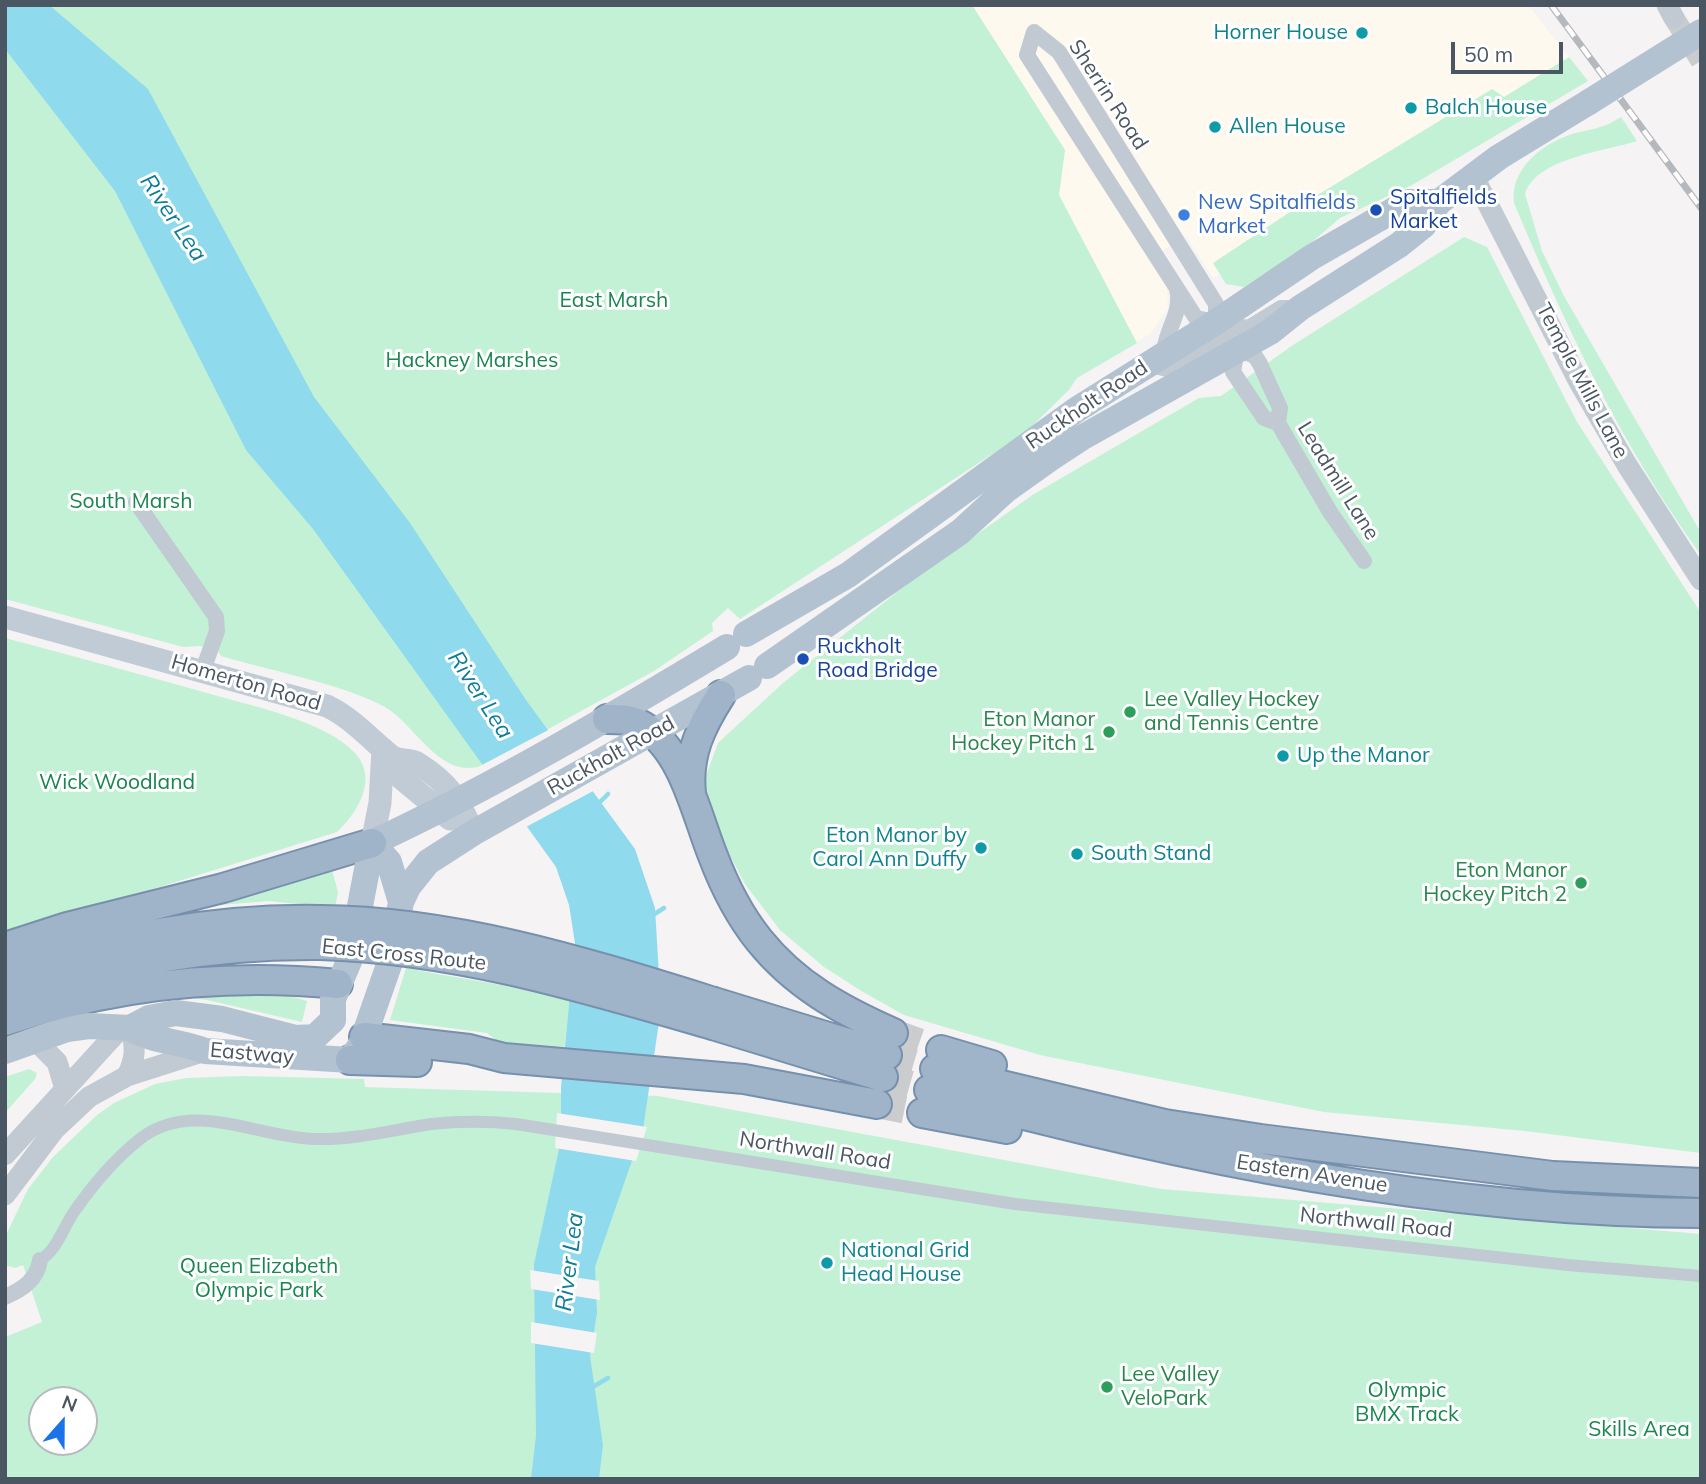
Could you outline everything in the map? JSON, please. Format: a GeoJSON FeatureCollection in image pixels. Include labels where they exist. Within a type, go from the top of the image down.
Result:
{"type":"FeatureCollection","features":[{"type":"Feature","properties":{"kind":"highway"},"geometry":{"type":"LineString","coordinates":[[692,799],[689,777],[694,746],[721,695]]}},
{"type":"Feature","properties":{"kind":"highway"},"geometry":{"type":"LineString","coordinates":[[357,1049],[468,1063],[504,1058],[694,1073],[790,1086],[885,1067],[834,1005],[793,976],[775,958],[736,905],[669,751],[654,734],[626,719],[607,719]]}},
{"type":"Feature","properties":{"kind":"highway"},"geometry":{"type":"LineString","coordinates":[[5,947],[75,925],[223,888],[372,843]]}},
{"type":"Feature","properties":{"kind":"highway","name":"East Cross Route"},"geometry":{"type":"LineString","coordinates":[[5,971],[154,932],[244,920],[320,932],[388,949],[488,963],[715,1014],[885,1067]]}},
{"type":"Feature","properties":{"kind":"highway","name":"East Cross Route"},"geometry":{"type":"LineString","coordinates":[[5,998],[67,979],[163,956],[263,946],[320,932]]}},
{"type":"Feature","properties":{"kind":"highway"},"geometry":{"type":"LineString","coordinates":[[5,1021],[66,1003],[166,984],[226,979],[338,984]]}},
{"type":"Feature","properties":{"kind":"highway","name":"Eastern Avenue"},"geometry":{"type":"LineString","coordinates":[[1701,1183],[1541,1174],[1275,1141],[1195,1126],[1159,1108],[1070,1088],[932,1081],[1070,1126],[1272,1170],[1535,1204],[1701,1213]]}},
{"type":"Feature","properties":{"kind":"main road","name":"Ruckholt Road"},"geometry":{"type":"LineString","coordinates":[[449,805],[582,734],[848,575],[1051,427],[1156,359],[1227,335],[1270,332],[1300,308],[1408,238],[1424,225],[1439,202],[1544,127],[1701,32]]}},
{"type":"Feature","properties":{"kind":"main road","name":"Ruckholt Road"},"geometry":{"type":"LineString","coordinates":[[473,833],[654,734],[758,672],[960,532],[1006,490],[1227,335],[1369,222],[1408,202],[1439,202]]}},
{"type":"Feature","properties":{"kind":"main road","name":"Homerton Road"},"geometry":{"type":"LineString","coordinates":[[5,617],[327,706],[341,713],[389,754],[401,778],[449,805],[473,833]]}},
{"type":"Feature","properties":{"kind":"main road"},"geometry":{"type":"LineString","coordinates":[[357,1049],[333,1015],[333,999],[350,959],[389,754]]}},
{"type":"Feature","properties":{"kind":"main road"},"geometry":{"type":"LineString","coordinates":[[372,843],[449,805]]}},
{"type":"Feature","properties":{"kind":"main road"},"geometry":{"type":"LineString","coordinates":[[357,1049],[391,959],[401,902],[408,887],[428,862],[473,833]]}},
{"type":"Feature","properties":{"kind":"main road"},"geometry":{"type":"LineString","coordinates":[[372,843],[389,862],[401,902]]}},
{"type":"Feature","properties":{"kind":"main road"},"geometry":{"type":"LineString","coordinates":[[338,984],[367,975],[391,959]]}},
{"type":"Feature","properties":{"kind":"main road","name":"Eastway"},"geometry":{"type":"LineString","coordinates":[[5,1051],[34,1039],[77,1027],[125,1028],[165,1014],[189,1013],[296,1038],[314,1037],[331,1023],[333,1015]]}},
{"type":"Feature","properties":{"kind":"main road","name":"Eastway"},"geometry":{"type":"LineString","coordinates":[[125,1028],[143,1036],[188,1044],[205,1051],[357,1049]]}},
{"type":"Feature","properties":{"kind":"street","name":"Sherrin Road"},"geometry":{"type":"LineString","coordinates":[[1034,33],[1059,52],[1216,304],[1227,335],[1196,318],[1027,55],[1034,33]]}},
{"type":"Feature","properties":{"kind":"street","name":"Temple Mills Lane"},"geometry":{"type":"LineString","coordinates":[[1474,177],[1579,382],[1627,466],[1701,580]]}},
{"type":"Feature","properties":{"kind":"street"},"geometry":{"type":"LineString","coordinates":[[1156,359],[1179,305],[1176,287]]}},
{"type":"Feature","properties":{"kind":"street","name":"Leadmill Lane"},"geometry":{"type":"LineString","coordinates":[[1227,335],[1255,356],[1261,364],[1280,408],[1278,424]]}},
{"type":"Feature","properties":{"kind":"street","name":"Leadmill Lane"},"geometry":{"type":"LineString","coordinates":[[1227,335],[1233,372],[1264,418],[1278,424],[1330,512],[1364,561]]}},
{"type":"Feature","properties":{"kind":"street"},"geometry":{"type":"LineString","coordinates":[[136,502],[216,617],[217,631],[203,670]]}},
{"type":"Feature","properties":{"kind":"street"},"geometry":{"type":"LineString","coordinates":[[5,1155],[65,1088],[125,1028],[135,1050],[127,1076]]}},
{"type":"Feature","properties":{"kind":"street"},"geometry":{"type":"LineString","coordinates":[[34,1039],[57,1062],[65,1088]]}},
{"type":"Feature","properties":{"kind":"street"},"geometry":{"type":"LineString","coordinates":[[5,1195],[55,1129],[89,1097],[127,1076],[205,1051]]}},
{"type":"Feature","properties":{"kind":"street","name":"Northwall Road"},"geometry":{"type":"LineString","coordinates":[[5,1297],[31,1282],[39,1272],[40,1260],[50,1255],[65,1225],[85,1197],[126,1152],[155,1130],[178,1121],[206,1121],[316,1139],[367,1136],[453,1122],[531,1126],[1053,1209],[1568,1265],[1701,1276]]}},
{"type":"Feature","properties":{"kind":"shaded area","name":"New Spitalfields Market"},"geometry":{"type":"Polygon","coordinates":[[[972,5],[1528,5],[1569,57],[1213,278],[1186,236],[1151,258],[1167,284],[1168,309],[1150,334],[1077,378],[1069,390],[1026,432],[1065,150],[972,5]]]}},
{"type":"Feature","properties":{"kind":"green space","name":"East Marsh"},"geometry":{"type":"Polygon","coordinates":[[[5,5],[972,5],[1065,150],[1059,195],[1137,343],[1077,378],[1069,390],[1026,432],[740,619],[728,608],[712,623],[713,631],[654,671],[481,766],[466,768],[452,765],[428,748],[385,707],[348,691],[221,656],[218,651],[200,646],[183,647],[5,599],[5,5]]]}},
{"type":"Feature","properties":{"kind":"green space"},"geometry":{"type":"Polygon","coordinates":[[[1569,57],[1588,81],[1412,185],[1340,218],[1304,249],[1244,287],[1226,284],[1213,263],[1296,208],[1492,89],[1504,97],[1569,57]]]}},
{"type":"Feature","properties":{"kind":"green space"},"geometry":{"type":"Polygon","coordinates":[[[1621,117],[1637,141],[1557,164],[1532,182],[1525,194],[1542,251],[1564,296],[1701,533],[1701,555],[1646,472],[1597,384],[1514,203],[1516,181],[1535,155],[1564,137],[1605,125],[1621,117]]]}},
{"type":"Feature","properties":{"kind":"green space"},"geometry":{"type":"Polygon","coordinates":[[[1464,237],[1487,247],[1577,422],[1701,613],[1701,1153],[1525,1131],[1324,1112],[1040,1055],[904,1015],[824,967],[780,930],[745,884],[717,831],[704,781],[718,743],[783,683],[911,581],[1034,494],[1199,398],[1221,396],[1293,345],[1464,237]]]}},
{"type":"Feature","properties":{"kind":"green space","name":"Wick Woodland"},"geometry":{"type":"Polygon","coordinates":[[[5,638],[264,709],[325,732],[342,742],[362,763],[365,784],[358,806],[337,832],[5,935],[5,638]]]}},
{"type":"Feature","properties":{"kind":"green space"},"geometry":{"type":"Polygon","coordinates":[[[332,870],[338,892],[335,908],[269,901],[195,907],[332,870]]]}},
{"type":"Feature","properties":{"kind":"green space"},"geometry":{"type":"Polygon","coordinates":[[[406,968],[570,999],[564,1051],[504,1046],[487,1033],[390,1020],[406,968]]]}},
{"type":"Feature","properties":{"kind":"green space"},"geometry":{"type":"Polygon","coordinates":[[[213,987],[287,995],[307,1001],[302,1022],[207,1000],[174,996],[213,987]]]}},
{"type":"Feature","properties":{"kind":"green space"},"geometry":{"type":"Polygon","coordinates":[[[29,1069],[37,1073],[35,1079],[5,1113],[5,1077],[29,1069]]]}},
{"type":"Feature","properties":{"kind":"green space","name":"Queen Elizabeth Olympic Park"},"geometry":{"type":"Polygon","coordinates":[[[243,1076],[364,1079],[365,1087],[658,1096],[1161,1189],[1701,1234],[1701,1479],[5,1479],[5,1337],[42,1322],[23,1265],[15,1268],[5,1265],[5,1237],[28,1189],[53,1157],[97,1115],[114,1103],[155,1084],[186,1078],[243,1076]]]}},
{"type":"Feature","properties":{"kind":"water","name":"River Lea"},"geometry":{"type":"Polygon","coordinates":[[[5,5],[49,5],[148,89],[314,397],[410,523],[526,700],[635,849],[655,908],[661,1009],[643,1129],[595,1267],[597,1313],[590,1356],[603,1445],[599,1479],[531,1479],[536,1436],[534,1264],[561,1140],[561,1087],[575,943],[569,905],[556,867],[313,529],[246,450],[115,191],[5,49],[5,5]]]}},
{"type":"Feature","properties":{"kind":"pier"},"geometry":{"type":"Polygon","coordinates":[[[552,728],[597,789],[524,828],[480,766],[552,728]]]}},
{"type":"Feature","properties":{"kind":"pier"},"geometry":{"type":"Polygon","coordinates":[[[557,1113],[647,1127],[636,1161],[555,1148],[557,1113]]]}},
{"type":"Feature","properties":{"kind":"pier"},"geometry":{"type":"Polygon","coordinates":[[[530,1270],[599,1281],[600,1300],[531,1289],[530,1270]]]}},
{"type":"Feature","properties":{"kind":"pier"},"geometry":{"type":"Polygon","coordinates":[[[531,1322],[597,1333],[594,1353],[531,1343],[531,1322]]]}},
{"type":"Feature","properties":{"kind":"waterway"},"geometry":{"type":"LineString","coordinates":[[599,803],[608,794]]}},
{"type":"Feature","properties":{"kind":"waterway"},"geometry":{"type":"LineString","coordinates":[[653,915],[664,908]]}},
{"type":"Feature","properties":{"kind":"waterway"},"geometry":{"type":"LineString","coordinates":[[591,1388],[608,1378]]}},
{"type":"Feature","properties":{"kind":"tunnel"},"geometry":{"type":"LineString","coordinates":[[1674,18],[1701,61]]}},
{"type":"Feature","properties":{"kind":"tunnel"},"geometry":{"type":"LineString","coordinates":[[893,1033],[941,1050]]}},
{"type":"Feature","properties":{"kind":"tunnel"},"geometry":{"type":"LineString","coordinates":[[887,1055],[935,1069]]}},
{"type":"Feature","properties":{"kind":"tunnel"},"geometry":{"type":"LineString","coordinates":[[883,1077],[929,1090]]}},
{"type":"Feature","properties":{"kind":"tunnel"},"geometry":{"type":"LineString","coordinates":[[877,1104],[922,1113]]}},
{"type":"Feature","properties":{"kind":"railway"},"geometry":{"type":"LineString","coordinates":[[1551,5],[1701,208]]}},
{"type":"Feature","properties":{"kind":"place","name":"Horner House"},"geometry":{"type":"Point","coordinates":[1362,33]}},
{"type":"Feature","properties":{"kind":"place","name":"Balch House"},"geometry":{"type":"Point","coordinates":[1411,108]}},
{"type":"Feature","properties":{"kind":"place","name":"Allen House"},"geometry":{"type":"Point","coordinates":[1215,127]}},
{"type":"Feature","properties":{"kind":"place","name":"Spitalfields Market"},"geometry":{"type":"Point","coordinates":[1376,210]}},
{"type":"Feature","properties":{"kind":"place","name":"New Spitalfields Market"},"geometry":{"type":"Point","coordinates":[1184,215]}},
{"type":"Feature","properties":{"kind":"place","name":"Ruckholt Road Bridge"},"geometry":{"type":"Point","coordinates":[803,659]}},
{"type":"Feature","properties":{"kind":"place","name":"Lee Valley Hockey and Tennis Centre"},"geometry":{"type":"Point","coordinates":[1130,712]}},
{"type":"Feature","properties":{"kind":"place","name":"Eton Manor Hockey Pitch 1"},"geometry":{"type":"Point","coordinates":[1109,732]}},
{"type":"Feature","properties":{"kind":"place","name":"Up the Manor"},"geometry":{"type":"Point","coordinates":[1283,756]}},
{"type":"Feature","properties":{"kind":"place","name":"Eton Manor by Carol Ann Duffy"},"geometry":{"type":"Point","coordinates":[981,848]}},
{"type":"Feature","properties":{"kind":"place","name":"South Stand"},"geometry":{"type":"Point","coordinates":[1077,854]}},
{"type":"Feature","properties":{"kind":"place","name":"Eton Manor Hockey Pitch 2"},"geometry":{"type":"Point","coordinates":[1581,883]}},
{"type":"Feature","properties":{"kind":"place","name":"National Grid Head House"},"geometry":{"type":"Point","coordinates":[827,1263]}},
{"type":"Feature","properties":{"kind":"place","name":"Lee Valley VeloPark"},"geometry":{"type":"Point","coordinates":[1107,1387]}},
{"type":"Feature","properties":{"kind":"park label","name":"Hackney Marshes"},"geometry":{"type":"Point","coordinates":[472,361]}},
{"type":"Feature","properties":{"kind":"park label","name":"South Marsh"},"geometry":{"type":"Point","coordinates":[131,502]}},
{"type":"Feature","properties":{"kind":"park label","name":"Olympic BMX Track"},"geometry":{"type":"Point","coordinates":[1407,1403]}},
{"type":"Feature","properties":{"kind":"park label","name":"Skills Area"},"geometry":{"type":"Point","coordinates":[1639,1430]}}]}
